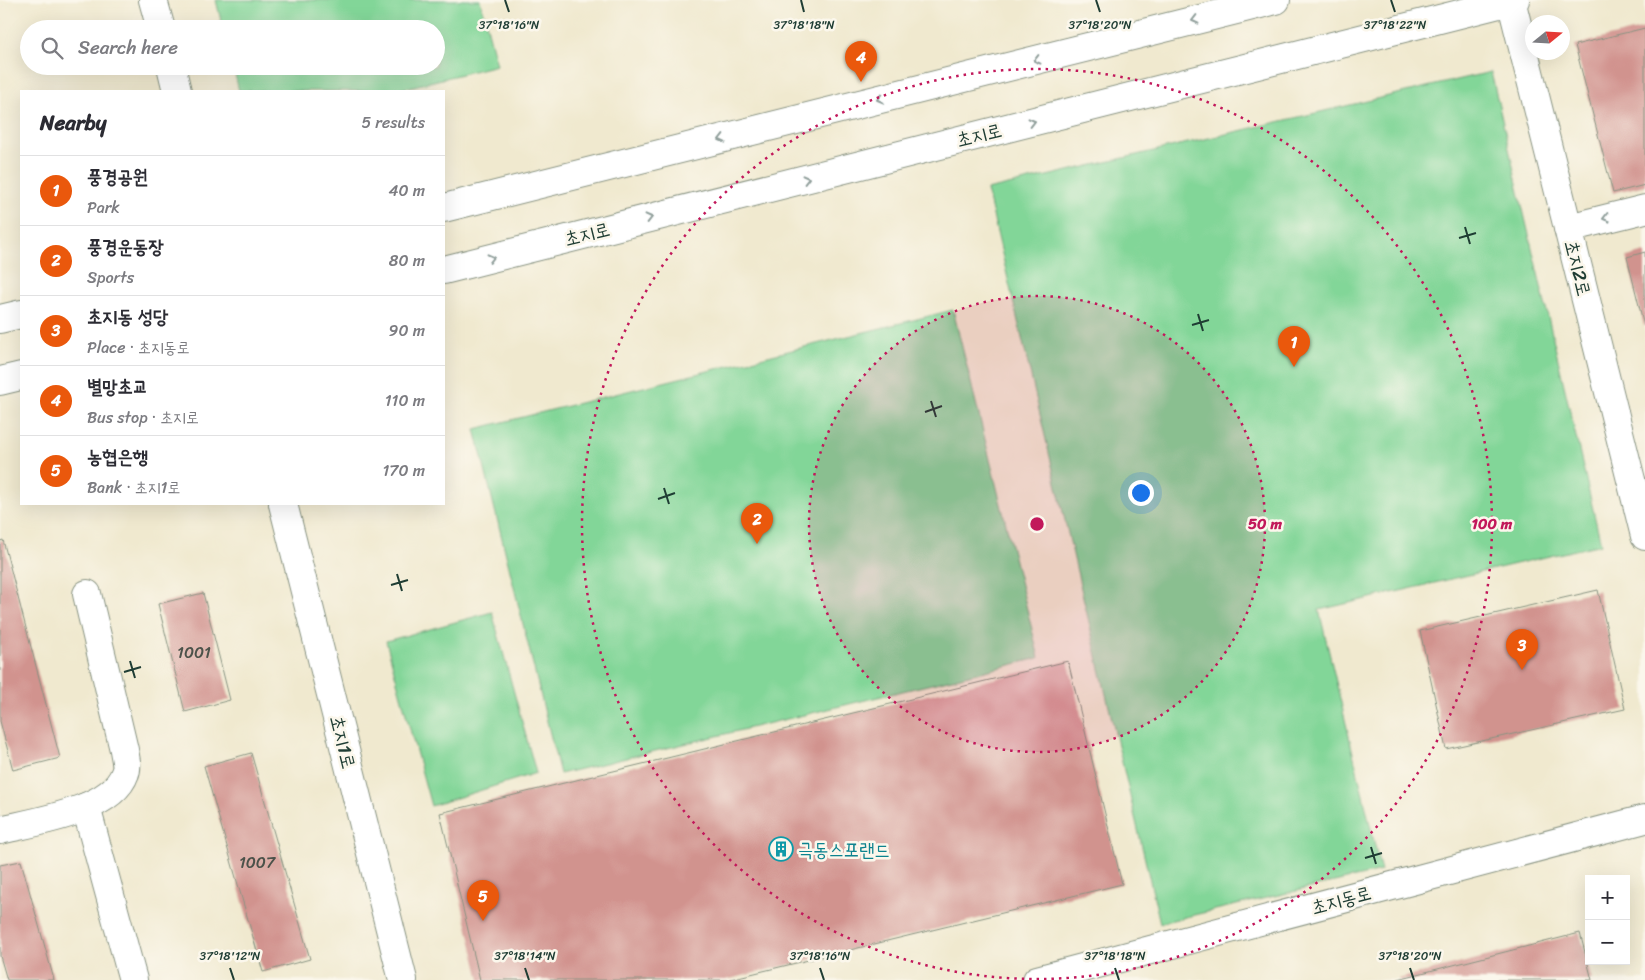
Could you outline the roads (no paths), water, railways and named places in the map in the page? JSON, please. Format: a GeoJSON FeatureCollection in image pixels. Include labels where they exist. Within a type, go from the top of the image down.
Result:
{"type":"FeatureCollection","features":[{"type":"Feature","properties":{"kind":"street"},"geometry":{"type":"LineString","coordinates":[[154,0],[159,20]]}},
{"type":"Feature","properties":{"kind":"street"},"geometry":{"type":"LineString","coordinates":[[445,208],[1276,0]]}},
{"type":"Feature","properties":{"kind":"street","name":"초지2로"},"geometry":{"type":"LineString","coordinates":[[1512,0],[1645,536]]}},
{"type":"Feature","properties":{"kind":"street","name":"초지로"},"geometry":{"type":"LineString","coordinates":[[445,270],[1512,0]]}},
{"type":"Feature","properties":{"kind":"street"},"geometry":{"type":"LineString","coordinates":[[173,75],[177,90]]}},
{"type":"Feature","properties":{"kind":"street"},"geometry":{"type":"LineString","coordinates":[[1568,228],[1645,209]]}},
{"type":"Feature","properties":{"kind":"street"},"geometry":{"type":"LineString","coordinates":[[0,319],[20,314]]}},
{"type":"Feature","properties":{"kind":"street"},"geometry":{"type":"LineString","coordinates":[[0,381],[20,376]]}},
{"type":"Feature","properties":{"kind":"street","name":"초지1로"},"geometry":{"type":"LineString","coordinates":[[283,505],[403,980]]}},
{"type":"Feature","properties":{"kind":"street"},"geometry":{"type":"LineString","coordinates":[[0,830],[78,811],[110,794],[126,773],[124,750],[87,594]]}},
{"type":"Feature","properties":{"kind":"street"},"geometry":{"type":"LineString","coordinates":[[86,807],[132,980]]}},
{"type":"Feature","properties":{"kind":"street","name":"초지동로"},"geometry":{"type":"LineString","coordinates":[[1037,980],[1645,819]]}},
{"type":"Feature","properties":{"kind":"place","name":"별망초교"},"geometry":{"type":"Point","coordinates":[861,82]}},
{"type":"Feature","properties":{"kind":"place","name":"풍경공원"},"geometry":{"type":"Point","coordinates":[1294,367]}},
{"type":"Feature","properties":{"kind":"place","name":"풍경운동장"},"geometry":{"type":"Point","coordinates":[757,544]}},
{"type":"Feature","properties":{"kind":"place","name":"초지동 성당"},"geometry":{"type":"Point","coordinates":[1522,670]}},
{"type":"Feature","properties":{"kind":"place","name":"극동스포랜드"},"geometry":{"type":"Point","coordinates":[781,849]}},
{"type":"Feature","properties":{"kind":"place","name":"농협은행"},"geometry":{"type":"Point","coordinates":[483,921]}}]}
